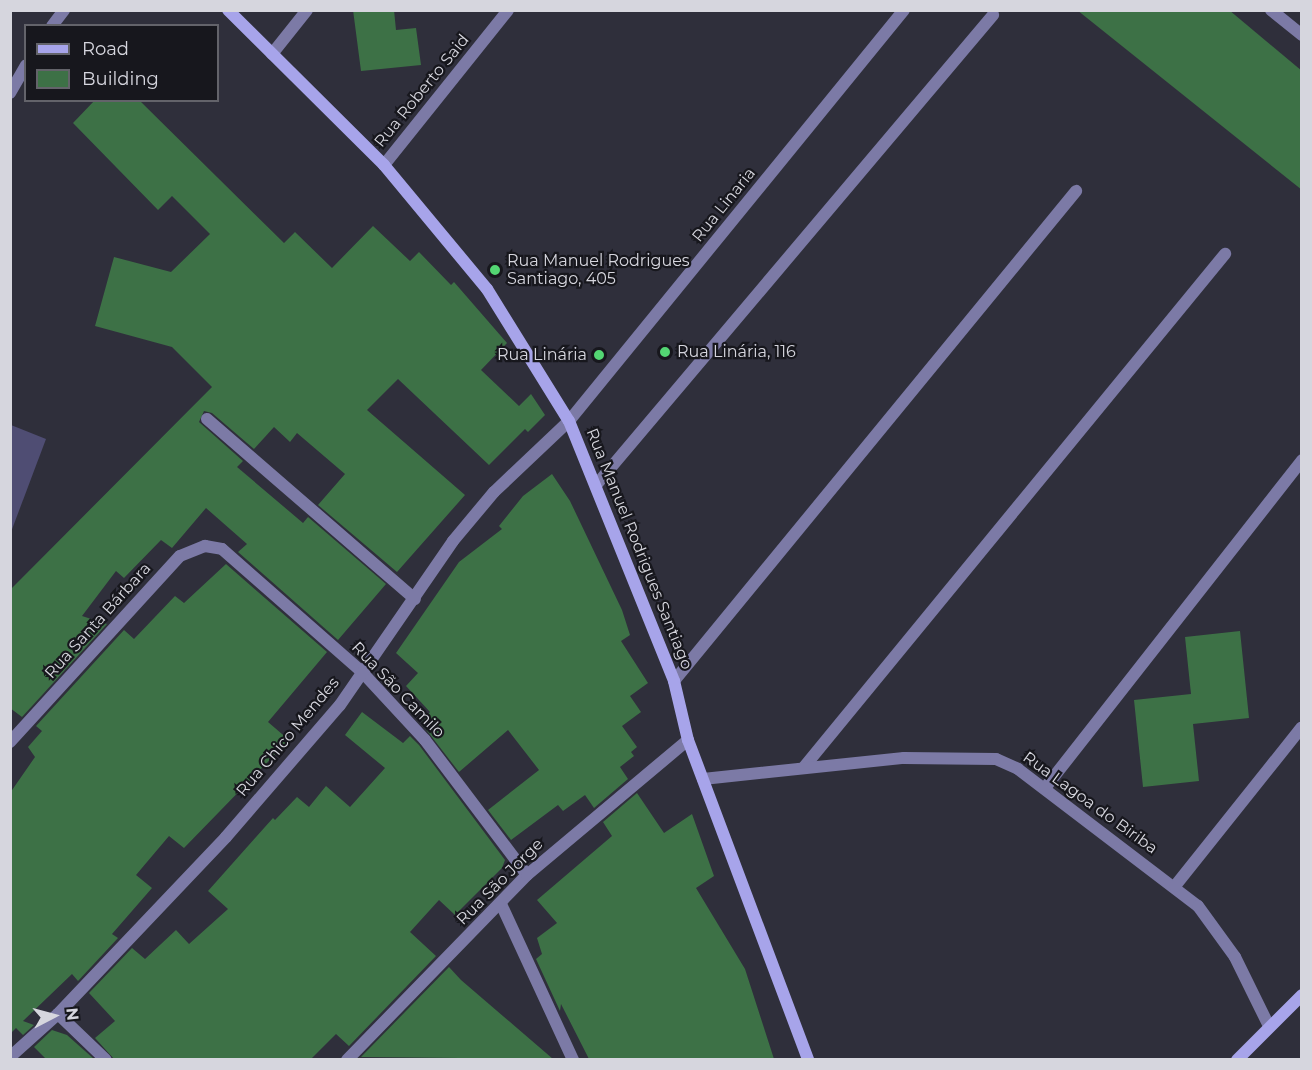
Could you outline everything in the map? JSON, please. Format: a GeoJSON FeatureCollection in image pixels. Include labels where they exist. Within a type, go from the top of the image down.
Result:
{"type":"FeatureCollection","features":[{"type":"Feature","properties":{"kind":"main road","name":"Rua Manuel Rodrigues Santiago"},"geometry":{"type":"LineString","coordinates":[[230,11],[384,165],[487,289],[569,421],[597,483],[674,681],[688,740],[808,1059]]}},
{"type":"Feature","properties":{"kind":"main road"},"geometry":{"type":"LineString","coordinates":[[1237,1059],[1302,995]]}},
{"type":"Feature","properties":{"kind":"street"},"geometry":{"type":"LineString","coordinates":[[53,24],[64,10]]}},
{"type":"Feature","properties":{"kind":"street"},"geometry":{"type":"LineString","coordinates":[[272,54],[307,10]]}},
{"type":"Feature","properties":{"kind":"street","name":"Rua Roberto Said"},"geometry":{"type":"LineString","coordinates":[[384,165],[508,10]]}},
{"type":"Feature","properties":{"kind":"street","name":"Rua Linaria"},"geometry":{"type":"LineString","coordinates":[[569,421],[904,10]]}},
{"type":"Feature","properties":{"kind":"street"},"geometry":{"type":"LineString","coordinates":[[1271,10],[1302,35]]}},
{"type":"Feature","properties":{"kind":"street"},"geometry":{"type":"LineString","coordinates":[[597,483],[993,15]]}},
{"type":"Feature","properties":{"kind":"street"},"geometry":{"type":"LineString","coordinates":[[10,93],[24,68]]}},
{"type":"Feature","properties":{"kind":"street"},"geometry":{"type":"LineString","coordinates":[[674,681],[1076,191]]}},
{"type":"Feature","properties":{"kind":"street"},"geometry":{"type":"LineString","coordinates":[[804,767],[1225,254]]}},
{"type":"Feature","properties":{"kind":"street"},"geometry":{"type":"LineString","coordinates":[[207,419],[415,599]]}},
{"type":"Feature","properties":{"kind":"street","name":"Rua Chico Mendes"},"geometry":{"type":"LineString","coordinates":[[10,1057],[58,1014],[226,837],[340,705],[453,541],[494,492],[569,421]]}},
{"type":"Feature","properties":{"kind":"street"},"geometry":{"type":"LineString","coordinates":[[1045,788],[1302,459]]}},
{"type":"Feature","properties":{"kind":"street","name":"Rua Santa Bárbara"},"geometry":{"type":"LineString","coordinates":[[10,742],[180,556],[205,546],[222,549]]}},
{"type":"Feature","properties":{"kind":"street","name":"Rua São Camilo"},"geometry":{"type":"LineString","coordinates":[[222,549],[363,673],[425,740],[527,875]]}},
{"type":"Feature","properties":{"kind":"street"},"geometry":{"type":"LineString","coordinates":[[1175,886],[1302,727]]}},
{"type":"Feature","properties":{"kind":"street","name":"Rua São Jorge"},"geometry":{"type":"LineString","coordinates":[[347,1059],[527,875],[688,740]]}},
{"type":"Feature","properties":{"kind":"street","name":"Rua Lagoa do Biriba"},"geometry":{"type":"LineString","coordinates":[[703,779],[904,758],[985,758],[1018,769],[1175,886],[1198,906],[1220,934],[1269,1026]]}},
{"type":"Feature","properties":{"kind":"street"},"geometry":{"type":"LineString","coordinates":[[501,904],[573,1059]]}},
{"type":"Feature","properties":{"kind":"street"},"geometry":{"type":"LineString","coordinates":[[58,1014],[106,1059]]}},
{"type":"Feature","properties":{"kind":"shaded area"},"geometry":{"type":"Polygon","coordinates":[[[11,425],[46,439],[11,532],[11,425]]]}},
{"type":"Feature","properties":{"kind":"building"},"geometry":{"type":"Polygon","coordinates":[[[353,10],[394,10],[396,30],[416,28],[421,65],[361,71],[353,10]]]}},
{"type":"Feature","properties":{"kind":"building"},"geometry":{"type":"Polygon","coordinates":[[[1077,10],[1229,10],[1302,71],[1302,190],[1077,10]]]}},
{"type":"Feature","properties":{"kind":"building"},"geometry":{"type":"Polygon","coordinates":[[[93,102],[141,102],[284,243],[295,232],[332,268],[373,226],[410,261],[419,252],[451,285],[454,282],[507,343],[481,370],[519,406],[531,394],[545,415],[528,432],[525,429],[489,465],[398,379],[367,410],[465,495],[397,572],[318,505],[345,474],[297,433],[290,442],[274,427],[254,449],[212,413],[204,411],[199,422],[243,461],[237,467],[303,523],[308,517],[386,584],[338,640],[238,552],[247,544],[206,508],[172,548],[161,540],[124,578],[116,571],[82,616],[107,624],[22,717],[10,708],[10,590],[212,387],[172,347],[95,326],[114,257],[171,272],[210,234],[172,196],[158,210],[73,123],[93,102]]]}},
{"type":"Feature","properties":{"kind":"building"},"geometry":{"type":"Polygon","coordinates":[[[552,474],[570,501],[622,610],[630,635],[621,641],[648,683],[630,696],[641,712],[622,726],[637,747],[631,752],[634,756],[620,767],[628,779],[594,808],[585,795],[563,811],[558,805],[511,840],[488,810],[539,770],[508,730],[459,772],[421,723],[430,712],[406,686],[418,673],[396,653],[459,562],[502,529],[499,526],[523,496],[552,474]]]}},
{"type":"Feature","properties":{"kind":"building"},"geometry":{"type":"Polygon","coordinates":[[[226,564],[327,652],[268,722],[289,740],[184,848],[169,836],[136,875],[152,888],[112,934],[118,938],[78,981],[72,974],[23,1021],[34,1025],[23,1035],[16,1028],[10,1034],[10,793],[35,757],[28,747],[42,731],[36,726],[124,630],[134,639],[175,596],[184,603],[226,564]]]}},
{"type":"Feature","properties":{"kind":"building"},"geometry":{"type":"Polygon","coordinates":[[[1240,631],[1249,718],[1193,724],[1199,781],[1143,787],[1134,700],[1191,694],[1185,637],[1240,631]]]}},
{"type":"Feature","properties":{"kind":"building"},"geometry":{"type":"Polygon","coordinates":[[[362,712],[403,743],[410,736],[419,745],[505,860],[502,868],[455,915],[439,900],[410,932],[436,956],[349,1046],[336,1034],[311,1059],[114,1059],[95,1038],[115,1021],[89,993],[132,948],[145,959],[176,930],[189,944],[228,909],[208,891],[273,818],[275,820],[297,797],[309,807],[326,786],[350,807],[385,768],[345,735],[362,712]]]}},
{"type":"Feature","properties":{"kind":"building"},"geometry":{"type":"Polygon","coordinates":[[[637,793],[664,833],[692,814],[714,876],[696,888],[745,969],[774,1059],[589,1059],[561,1004],[560,1011],[536,959],[542,954],[537,938],[557,923],[537,900],[612,836],[603,822],[637,793]]]}},
{"type":"Feature","properties":{"kind":"building"},"geometry":{"type":"Polygon","coordinates":[[[449,967],[461,980],[553,1059],[361,1057],[449,967]]]}},
{"type":"Feature","properties":{"kind":"building"},"geometry":{"type":"Polygon","coordinates":[[[52,1030],[67,1035],[94,1059],[46,1059],[34,1047],[52,1030]]]}},
{"type":"Feature","properties":{"kind":"place","name":"Rua Manuel Rodrigues Santiago, 405"},"geometry":{"type":"Point","coordinates":[495,270]}},
{"type":"Feature","properties":{"kind":"place","name":"Rua Linária, 116"},"geometry":{"type":"Point","coordinates":[665,352]}},
{"type":"Feature","properties":{"kind":"place","name":"Rua Linária"},"geometry":{"type":"Point","coordinates":[599,355]}}]}
